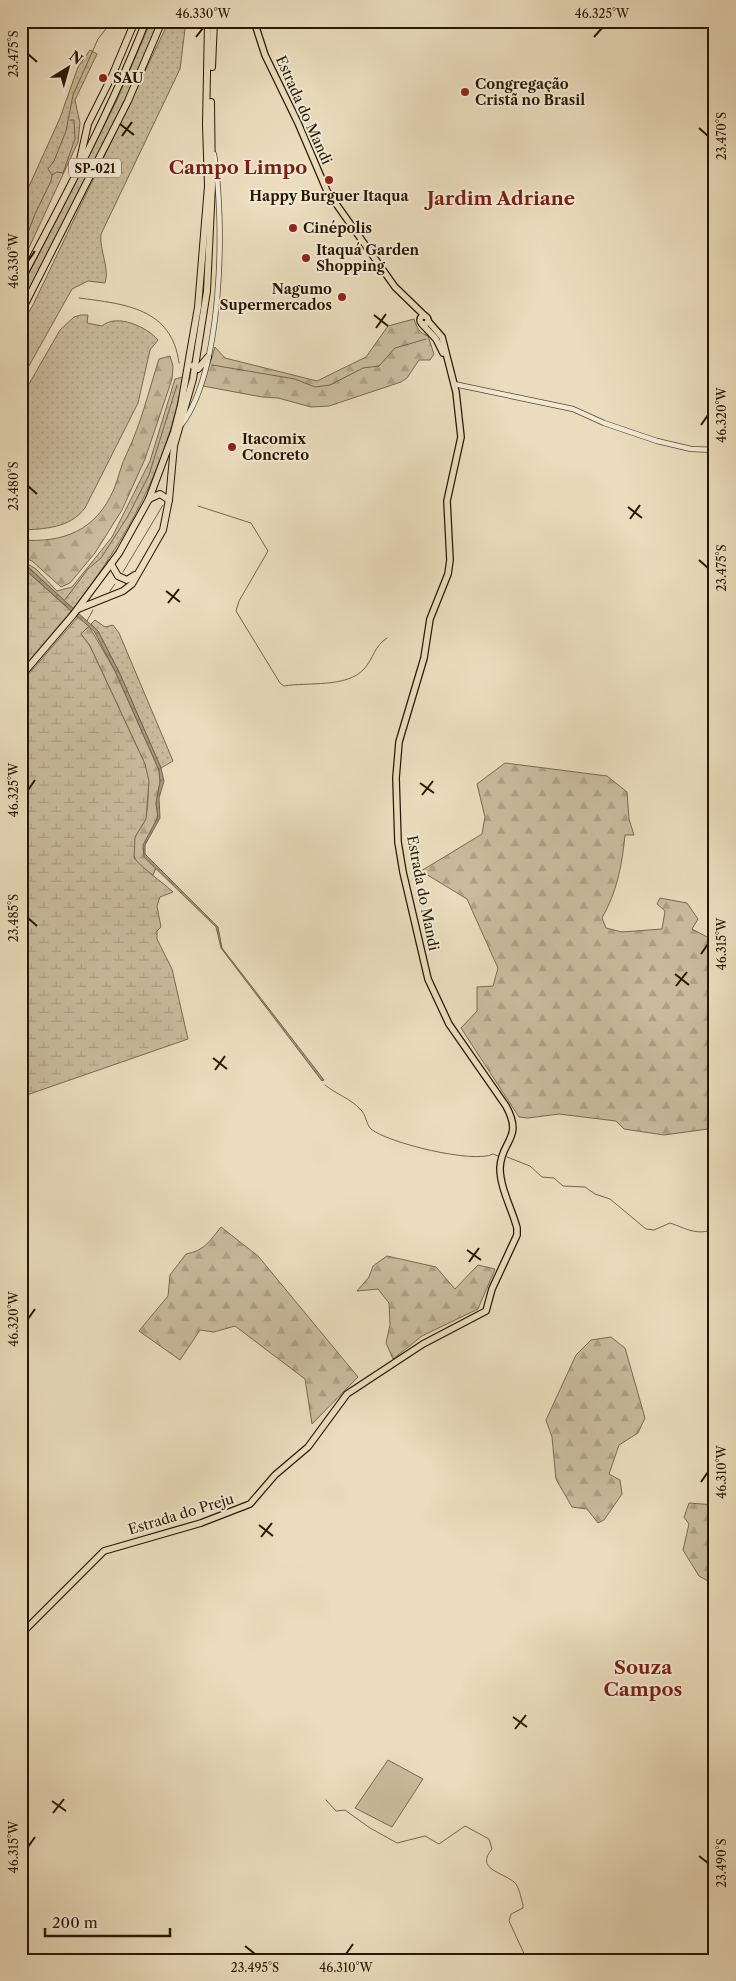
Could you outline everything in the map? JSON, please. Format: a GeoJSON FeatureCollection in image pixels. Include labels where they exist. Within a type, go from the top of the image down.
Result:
{"type":"FeatureCollection","features":[{"type":"Feature","properties":{"kind":"highway"},"geometry":{"type":"LineString","coordinates":[[78,170],[80,152],[88,124],[112,76],[135,21]]}},
{"type":"Feature","properties":{"kind":"highway","name":"SP-021"},"geometry":{"type":"LineString","coordinates":[[21,280],[118,88],[146,21]]}},
{"type":"Feature","properties":{"kind":"highway","name":"SP-021"},"geometry":{"type":"LineString","coordinates":[[21,312],[128,101],[162,21]]}},
{"type":"Feature","properties":{"kind":"highway"},"geometry":{"type":"LineString","coordinates":[[21,676],[76,612],[112,564],[149,499],[174,432],[198,307],[208,186],[206,125],[208,21]]}},
{"type":"Feature","properties":{"kind":"highway"},"geometry":{"type":"LineString","coordinates":[[76,612],[123,591],[132,584],[163,530],[169,500],[174,446],[181,426],[195,368],[209,271],[212,186],[210,124],[214,21]]}},
{"type":"Feature","properties":{"kind":"highway"},"geometry":{"type":"LineString","coordinates":[[190,356],[192,365],[195,368]]}},
{"type":"Feature","properties":{"kind":"highway"},"geometry":{"type":"LineString","coordinates":[[195,368],[201,368],[208,357]]}},
{"type":"Feature","properties":{"kind":"highway"},"geometry":{"type":"LineString","coordinates":[[149,499],[160,494],[169,500]]}},
{"type":"Feature","properties":{"kind":"highway"},"geometry":{"type":"LineString","coordinates":[[112,564],[118,576],[127,580],[140,571]]}},
{"type":"Feature","properties":{"kind":"main road","name":"Estrada do Mandi"},"geometry":{"type":"LineString","coordinates":[[254,21],[265,54],[298,123],[327,191],[395,287],[408,302],[427,318],[442,337],[454,384],[461,437],[447,501],[450,560],[445,581],[430,619],[426,651],[417,686],[401,732],[396,778],[398,842],[403,872],[428,979],[449,1024],[506,1106],[514,1124],[500,1170],[517,1232],[492,1289],[487,1309]]}},
{"type":"Feature","properties":{"kind":"main road","name":"Estrada do Mandi"},"geometry":{"type":"LineString","coordinates":[[408,302],[421,323],[438,343],[450,366]]}},
{"type":"Feature","properties":{"kind":"main road"},"geometry":{"type":"LineString","coordinates":[[421,323],[421,318],[427,318]]}},
{"type":"Feature","properties":{"kind":"main road","name":"Estrada do Preju"},"geometry":{"type":"LineString","coordinates":[[21,1634],[104,1551],[207,1521],[250,1504],[274,1475],[308,1447],[347,1394],[423,1344],[487,1309]]}},
{"type":"Feature","properties":{"kind":"street"},"geometry":{"type":"LineString","coordinates":[[181,426],[200,388],[208,357],[214,320],[220,220],[219,184],[210,124]]}},
{"type":"Feature","properties":{"kind":"street"},"geometry":{"type":"LineString","coordinates":[[454,384],[572,409],[604,423],[657,441],[691,449],[715,450]]}},
{"type":"Feature","properties":{"kind":"green space"},"geometry":{"type":"Polygon","coordinates":[[[151,21],[159,21],[130,91],[21,308],[21,289],[116,102],[151,21]]]}},
{"type":"Feature","properties":{"kind":"green space"},"geometry":{"type":"Polygon","coordinates":[[[169,21],[186,21],[180,69],[101,234],[101,246],[106,271],[105,283],[88,281],[72,289],[21,380],[21,325],[33,305],[169,21]]]}},
{"type":"Feature","properties":{"kind":"green space"},"geometry":{"type":"Polygon","coordinates":[[[90,50],[97,54],[75,100],[80,123],[78,142],[21,265],[21,204],[60,118],[78,67],[90,50]]]}},
{"type":"Feature","properties":{"kind":"green space"},"geometry":{"type":"Polygon","coordinates":[[[88,315],[87,323],[102,326],[108,322],[116,321],[132,323],[147,330],[158,340],[150,350],[138,403],[85,508],[72,520],[56,526],[21,530],[21,398],[60,330],[74,317],[88,315]]]}},
{"type":"Feature","properties":{"kind":"green space"},"geometry":{"type":"Polygon","coordinates":[[[414,319],[419,330],[428,336],[434,354],[430,360],[419,360],[407,378],[401,382],[329,406],[311,407],[278,398],[262,397],[203,386],[215,347],[225,358],[317,381],[366,357],[388,326],[414,319]]]}},
{"type":"Feature","properties":{"kind":"green space"},"geometry":{"type":"Polygon","coordinates":[[[170,356],[173,366],[172,379],[145,459],[122,510],[95,553],[70,583],[61,587],[32,561],[21,556],[21,540],[51,539],[64,536],[88,524],[98,515],[114,489],[141,419],[159,359],[170,356]]]}},
{"type":"Feature","properties":{"kind":"green space"},"geometry":{"type":"Polygon","coordinates":[[[183,377],[167,441],[143,500],[111,555],[73,609],[21,560],[36,569],[57,591],[72,587],[112,537],[150,461],[175,379],[183,377]]]}},
{"type":"Feature","properties":{"kind":"green space"},"geometry":{"type":"Polygon","coordinates":[[[21,566],[71,611],[21,670],[21,566]]]}},
{"type":"Feature","properties":{"kind":"green space"},"geometry":{"type":"Polygon","coordinates":[[[78,617],[89,626],[81,634],[90,646],[145,764],[149,781],[146,819],[135,837],[134,858],[173,892],[160,897],[157,906],[161,927],[157,931],[157,939],[172,969],[188,1039],[21,1097],[21,683],[78,617]]]}},
{"type":"Feature","properties":{"kind":"green space"},"geometry":{"type":"Polygon","coordinates":[[[95,620],[105,627],[113,625],[119,633],[173,761],[161,768],[120,674],[98,631],[91,624],[95,620]]]}},
{"type":"Feature","properties":{"kind":"green space"},"geometry":{"type":"Polygon","coordinates":[[[89,626],[115,671],[159,770],[160,782],[156,804],[158,817],[143,849],[145,857],[156,868],[153,875],[139,864],[132,849],[135,837],[146,817],[148,804],[145,764],[90,646],[81,634],[89,626]]]}},
{"type":"Feature","properties":{"kind":"green space"},"geometry":{"type":"Polygon","coordinates":[[[505,763],[607,776],[627,792],[629,819],[634,835],[625,835],[618,878],[612,898],[602,918],[606,928],[622,932],[662,929],[665,911],[657,904],[660,898],[687,903],[698,919],[692,929],[709,938],[715,929],[715,1128],[664,1135],[624,1129],[616,1121],[559,1114],[528,1118],[519,1117],[461,1028],[477,1011],[477,987],[493,986],[498,968],[467,899],[421,871],[482,834],[485,817],[477,784],[505,763]]]}},
{"type":"Feature","properties":{"kind":"green space"},"geometry":{"type":"Polygon","coordinates":[[[221,1227],[258,1256],[358,1377],[312,1424],[305,1379],[235,1326],[214,1332],[200,1330],[180,1360],[139,1331],[168,1296],[170,1275],[186,1254],[202,1248],[221,1227]]]}},
{"type":"Feature","properties":{"kind":"green space"},"geometry":{"type":"Polygon","coordinates":[[[387,1256],[436,1267],[455,1289],[478,1265],[495,1269],[478,1309],[422,1336],[393,1359],[386,1343],[390,1325],[389,1303],[378,1289],[357,1291],[369,1277],[373,1266],[387,1256]]]}},
{"type":"Feature","properties":{"kind":"green space"},"geometry":{"type":"Polygon","coordinates":[[[611,1337],[625,1348],[645,1418],[638,1433],[619,1445],[609,1474],[620,1480],[622,1494],[604,1520],[598,1523],[587,1509],[572,1507],[556,1479],[552,1437],[546,1420],[576,1355],[591,1340],[611,1337]]]}},
{"type":"Feature","properties":{"kind":"green space"},"geometry":{"type":"Polygon","coordinates":[[[689,1503],[715,1505],[715,1585],[699,1576],[683,1550],[689,1524],[684,1517],[689,1503]]]}},
{"type":"Feature","properties":{"kind":"green space"},"geometry":{"type":"Polygon","coordinates":[[[388,1760],[423,1779],[392,1827],[355,1808],[388,1760]]]}},
{"type":"Feature","properties":{"kind":"water"},"geometry":{"type":"Polygon","coordinates":[[[21,561],[98,631],[120,674],[161,768],[164,781],[159,798],[160,818],[145,845],[145,854],[218,927],[222,948],[324,1080],[322,1081],[221,948],[216,927],[144,857],[143,845],[158,817],[156,803],[160,782],[159,770],[115,671],[94,631],[21,566],[21,561]]]}},
{"type":"Feature","properties":{"kind":"waterway"},"geometry":{"type":"LineString","coordinates":[[21,251],[35,214],[51,181],[52,175],[48,169],[54,161],[66,131],[73,95],[98,39],[112,21]]}},
{"type":"Feature","properties":{"kind":"waterway"},"geometry":{"type":"LineString","coordinates":[[52,175],[57,172],[63,173],[75,139],[74,120],[70,120]]}},
{"type":"Feature","properties":{"kind":"waterway"},"geometry":{"type":"LineString","coordinates":[[79,298],[113,303],[144,312],[167,330],[175,345],[179,363]]}},
{"type":"Feature","properties":{"kind":"waterway"},"geometry":{"type":"LineString","coordinates":[[212,365],[295,379],[315,387],[330,385],[363,368],[379,366],[395,348],[426,339]]}},
{"type":"Feature","properties":{"kind":"waterway"},"geometry":{"type":"LineString","coordinates":[[64,601],[88,569],[101,558],[128,516],[149,475],[177,385]]}},
{"type":"Feature","properties":{"kind":"waterway"},"geometry":{"type":"LineString","coordinates":[[123,572],[163,505]]}},
{"type":"Feature","properties":{"kind":"waterway"},"geometry":{"type":"LineString","coordinates":[[198,506],[251,523],[268,551],[239,601],[236,611],[280,683],[284,686],[337,682],[357,675],[370,661],[379,645],[387,638]]}},
{"type":"Feature","properties":{"kind":"waterway"},"geometry":{"type":"LineString","coordinates":[[110,591],[115,584]]}},
{"type":"Feature","properties":{"kind":"waterway"},"geometry":{"type":"LineString","coordinates":[[87,621],[93,610]]}},
{"type":"Feature","properties":{"kind":"waterway"},"geometry":{"type":"LineString","coordinates":[[325,1085],[356,1105],[364,1114],[371,1129],[380,1135],[412,1146],[451,1154],[468,1156],[493,1154],[498,1156]]}},
{"type":"Feature","properties":{"kind":"waterway"},"geometry":{"type":"LineString","coordinates":[[507,1157],[530,1166],[542,1177],[554,1178],[563,1186],[585,1187],[595,1194],[610,1199],[646,1229],[654,1230],[670,1223],[697,1232],[715,1229]]}},
{"type":"Feature","properties":{"kind":"waterway"},"geometry":{"type":"LineString","coordinates":[[326,1800],[336,1811],[345,1810],[370,1828],[397,1843],[425,1836],[439,1844],[465,1826],[489,1839],[492,1849],[488,1856],[488,1866],[514,1882],[520,1892],[523,1908],[511,1914],[509,1921],[527,1960]]}},
{"type":"Feature","properties":{"kind":"place","name":"SAU"},"geometry":{"type":"Point","coordinates":[103,78]}},
{"type":"Feature","properties":{"kind":"place","name":"Congregação Cristã no Brasil"},"geometry":{"type":"Point","coordinates":[465,92]}},
{"type":"Feature","properties":{"kind":"place","name":"Happy Burguer Itaqua"},"geometry":{"type":"Point","coordinates":[329,180]}},
{"type":"Feature","properties":{"kind":"place","name":"Cinépolis"},"geometry":{"type":"Point","coordinates":[293,228]}},
{"type":"Feature","properties":{"kind":"place","name":"Itaquá Garden Shopping"},"geometry":{"type":"Point","coordinates":[306,258]}},
{"type":"Feature","properties":{"kind":"place","name":"Nagumo Supermercados"},"geometry":{"type":"Point","coordinates":[342,297]}},
{"type":"Feature","properties":{"kind":"place","name":"Itacomix Concreto"},"geometry":{"type":"Point","coordinates":[232,447]}},
{"type":"Feature","properties":{"kind":"district","name":"Campo Limpo"},"geometry":{"type":"Point","coordinates":[238,167]}},
{"type":"Feature","properties":{"kind":"district","name":"Jardim Adriane"},"geometry":{"type":"Point","coordinates":[501,198]}},
{"type":"Feature","properties":{"kind":"district","name":"Souza Campos"},"geometry":{"type":"Point","coordinates":[643,1678]}}]}
